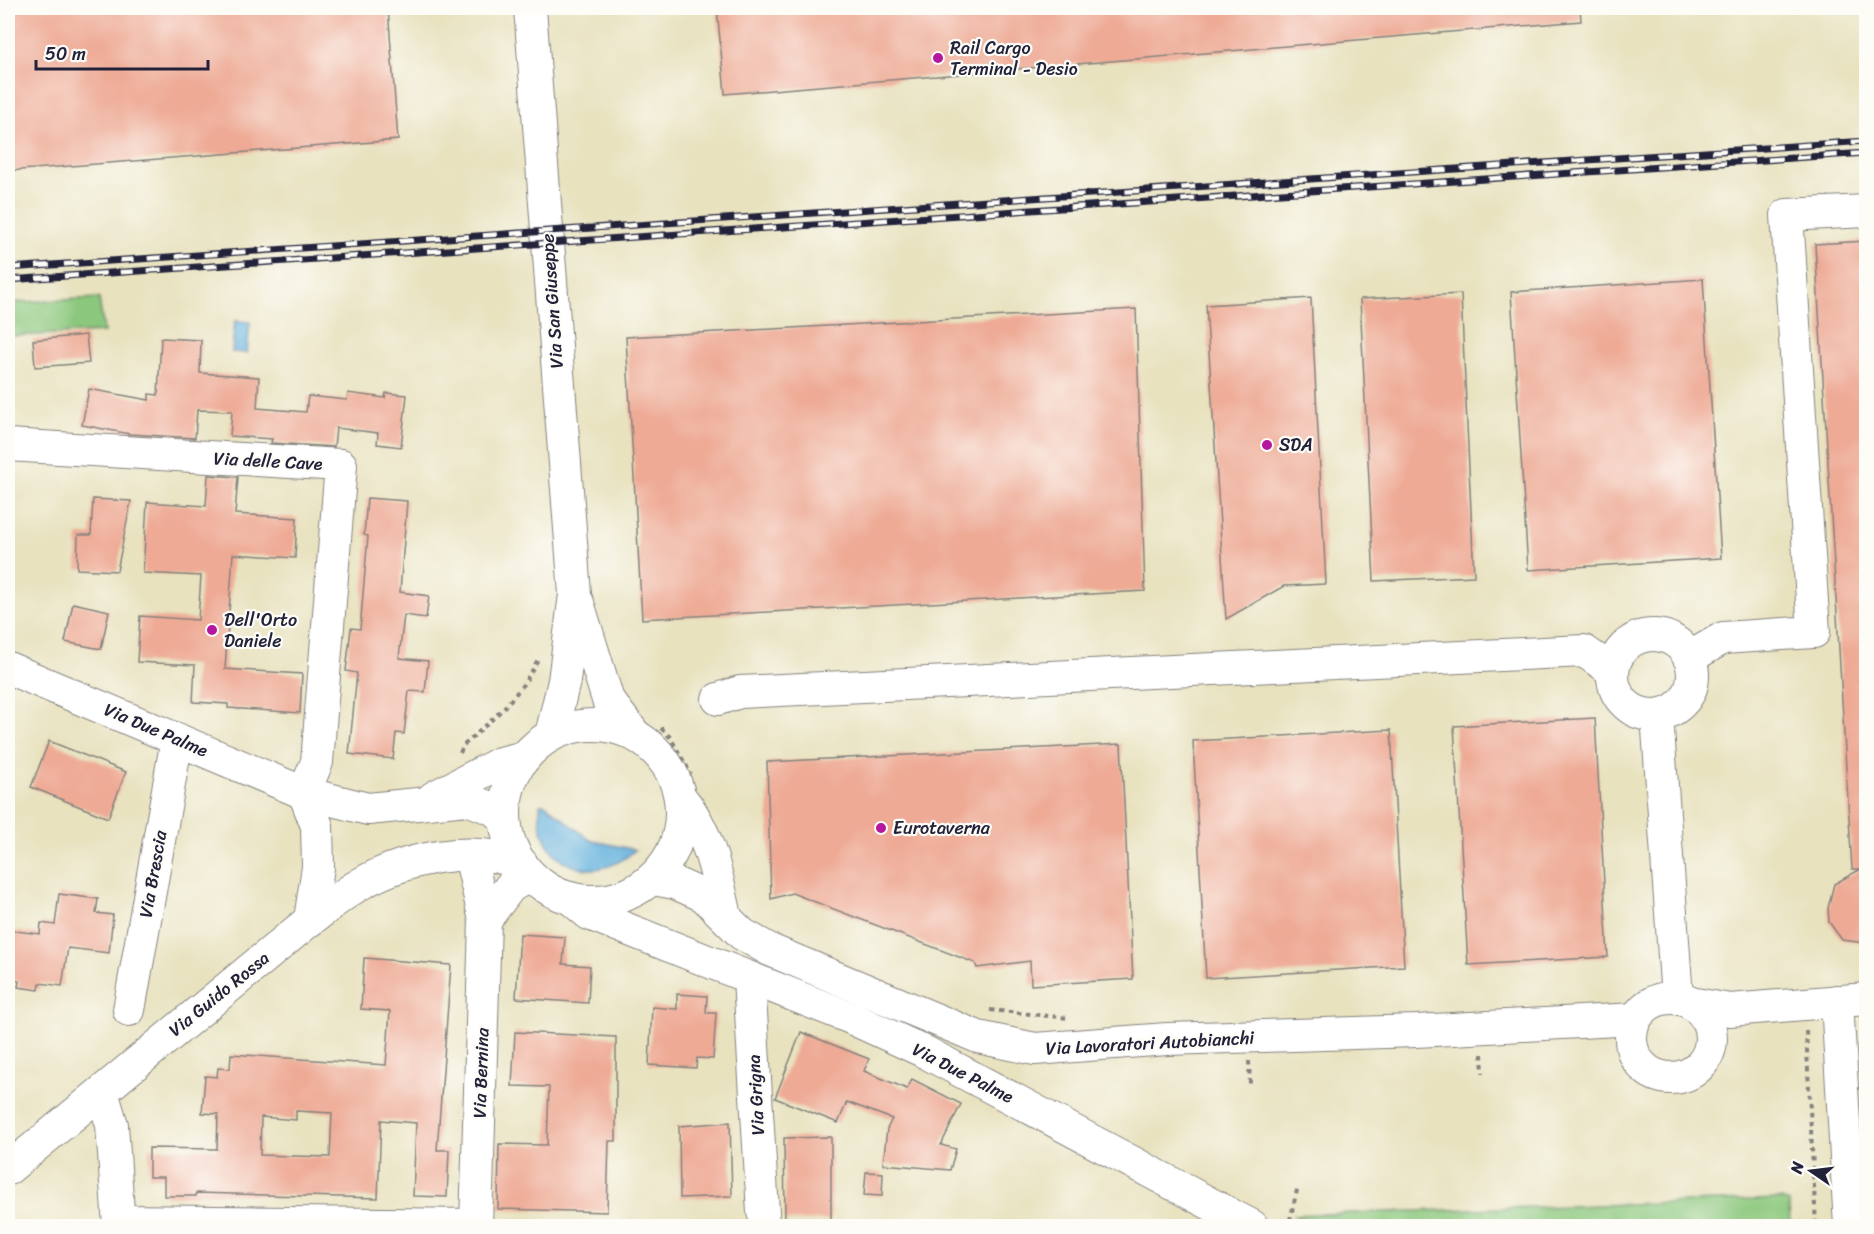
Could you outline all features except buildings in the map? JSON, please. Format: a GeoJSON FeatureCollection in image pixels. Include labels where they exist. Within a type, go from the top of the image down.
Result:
{"type":"FeatureCollection","features":[{"type":"Feature","properties":{"kind":"street","name":"Via San Giuseppe"},"geometry":{"type":"LineString","coordinates":[[530,8],[575,594],[564,681],[551,735]]}},
{"type":"Feature","properties":{"kind":"street"},"geometry":{"type":"LineString","coordinates":[[1689,658],[1723,638],[1814,632],[1787,215],[1866,211]]}},
{"type":"Feature","properties":{"kind":"street","name":"Via delle Cave"},"geometry":{"type":"LineString","coordinates":[[8,445],[341,465],[317,762],[304,793]]}},
{"type":"Feature","properties":{"kind":"street","name":"Via San Giuseppe"},"geometry":{"type":"LineString","coordinates":[[575,594],[609,700],[646,729]]}},
{"type":"Feature","properties":{"kind":"street"},"geometry":{"type":"LineString","coordinates":[[1646,636],[1671,639],[1682,647],[1689,658],[1693,670],[1688,695],[1670,712],[1657,716],[1646,715],[1625,704],[1614,683],[1613,671],[1624,648],[1634,640],[1646,636]]}},
{"type":"Feature","properties":{"kind":"street"},"geometry":{"type":"LineString","coordinates":[[718,699],[740,692],[1584,651],[1613,671]]}},
{"type":"Feature","properties":{"kind":"street","name":"Via Due Palme"},"geometry":{"type":"LineString","coordinates":[[8,668],[304,793],[368,809],[467,799],[487,806],[505,821]]}},
{"type":"Feature","properties":{"kind":"street"},"geometry":{"type":"LineString","coordinates":[[1657,716],[1701,1008],[1711,1034],[1710,1047],[1696,1070],[1684,1076],[1671,1078],[1657,1076],[1637,1059],[1634,1032],[1653,1002],[1701,1008],[1852,1000],[1850,1227]]}},
{"type":"Feature","properties":{"kind":"street"},"geometry":{"type":"LineString","coordinates":[[688,790],[677,840],[667,861],[647,883],[611,899],[594,902],[556,893],[526,870],[512,846],[505,821],[506,798],[516,771],[525,757],[551,735],[586,724],[646,729],[657,752],[688,790],[694,814],[704,834],[726,917]]}},
{"type":"Feature","properties":{"kind":"street","name":"Via Brescia"},"geometry":{"type":"LineString","coordinates":[[129,1010],[177,738]]}},
{"type":"Feature","properties":{"kind":"street","name":"Via Due Palme"},"geometry":{"type":"LineString","coordinates":[[420,805],[500,763],[525,757]]}},
{"type":"Feature","properties":{"kind":"street"},"geometry":{"type":"LineString","coordinates":[[304,793],[317,826],[318,867],[310,920]]}},
{"type":"Feature","properties":{"kind":"street","name":"Via Guido Rossa"},"geometry":{"type":"LineString","coordinates":[[460,856],[505,821]]}},
{"type":"Feature","properties":{"kind":"street","name":"Via Guido Rossa"},"geometry":{"type":"LineString","coordinates":[[8,1169],[310,920],[362,883],[381,874],[420,862],[460,856],[506,858],[526,870]]}},
{"type":"Feature","properties":{"kind":"street","name":"Via Bernina"},"geometry":{"type":"LineString","coordinates":[[460,856],[485,920],[476,1226]]}},
{"type":"Feature","properties":{"kind":"street"},"geometry":{"type":"LineString","coordinates":[[485,920],[526,870]]}},
{"type":"Feature","properties":{"kind":"street"},"geometry":{"type":"LineString","coordinates":[[647,883],[644,910],[649,924],[663,943]]}},
{"type":"Feature","properties":{"kind":"street","name":"Via Lavoratori Autobianchi"},"geometry":{"type":"LineString","coordinates":[[647,883],[675,884],[704,896],[742,934],[792,959],[978,1037],[1035,1049],[1167,1040],[1604,1022],[1634,1032]]}},
{"type":"Feature","properties":{"kind":"street","name":"Via Due Palme"},"geometry":{"type":"LineString","coordinates":[[570,898],[589,914],[852,1018],[923,1051],[1252,1227]]}},
{"type":"Feature","properties":{"kind":"street","name":"Via Grigna"},"geometry":{"type":"LineString","coordinates":[[749,979],[763,1212]]}},
{"type":"Feature","properties":{"kind":"street"},"geometry":{"type":"LineString","coordinates":[[102,1092],[112,1125],[119,1224],[476,1226]]}},
{"type":"Feature","properties":{"kind":"path"},"geometry":{"type":"LineString","coordinates":[[456,762],[463,746],[501,712],[531,673],[541,653]]}},
{"type":"Feature","properties":{"kind":"path"},"geometry":{"type":"LineString","coordinates":[[646,729],[670,737],[688,790]]}},
{"type":"Feature","properties":{"kind":"path"},"geometry":{"type":"LineString","coordinates":[[1805,1003],[1816,1227]]}},
{"type":"Feature","properties":{"kind":"path"},"geometry":{"type":"LineString","coordinates":[[979,1009],[1081,1019]]}},
{"type":"Feature","properties":{"kind":"path"},"geometry":{"type":"LineString","coordinates":[[1294,1227],[1289,1224],[1298,1186]]}},
{"type":"Feature","properties":{"kind":"green space"},"geometry":{"type":"Polygon","coordinates":[[[99,298],[104,332],[8,336],[8,303],[99,298]]]}},
{"type":"Feature","properties":{"kind":"green space"},"geometry":{"type":"Polygon","coordinates":[[[1781,1199],[1789,1202],[1790,1226],[1314,1226],[1293,1215],[1781,1199]]]}},
{"type":"Feature","properties":{"kind":"water"},"geometry":{"type":"Polygon","coordinates":[[[235,321],[250,322],[247,353],[232,352],[235,321]]]}},
{"type":"Feature","properties":{"kind":"water"},"geometry":{"type":"Polygon","coordinates":[[[540,804],[545,804],[590,840],[635,850],[619,862],[602,868],[585,869],[570,864],[556,855],[546,842],[541,825],[540,804]]]}},
{"type":"Feature","properties":{"kind":"railway"},"geometry":{"type":"LineString","coordinates":[[8,268],[1866,141]]}},
{"type":"Feature","properties":{"kind":"railway"},"geometry":{"type":"LineString","coordinates":[[8,280],[1866,153]]}},
{"type":"Feature","properties":{"kind":"place","name":"Rail Cargo Terminal - Desio"},"geometry":{"type":"Point","coordinates":[938,58]}},
{"type":"Feature","properties":{"kind":"place","name":"SDA"},"geometry":{"type":"Point","coordinates":[1267,445]}},
{"type":"Feature","properties":{"kind":"place","name":"Dell'Orto Daniele"},"geometry":{"type":"Point","coordinates":[212,630]}},
{"type":"Feature","properties":{"kind":"place","name":"Eurotaverna"},"geometry":{"type":"Point","coordinates":[881,828]}}]}
